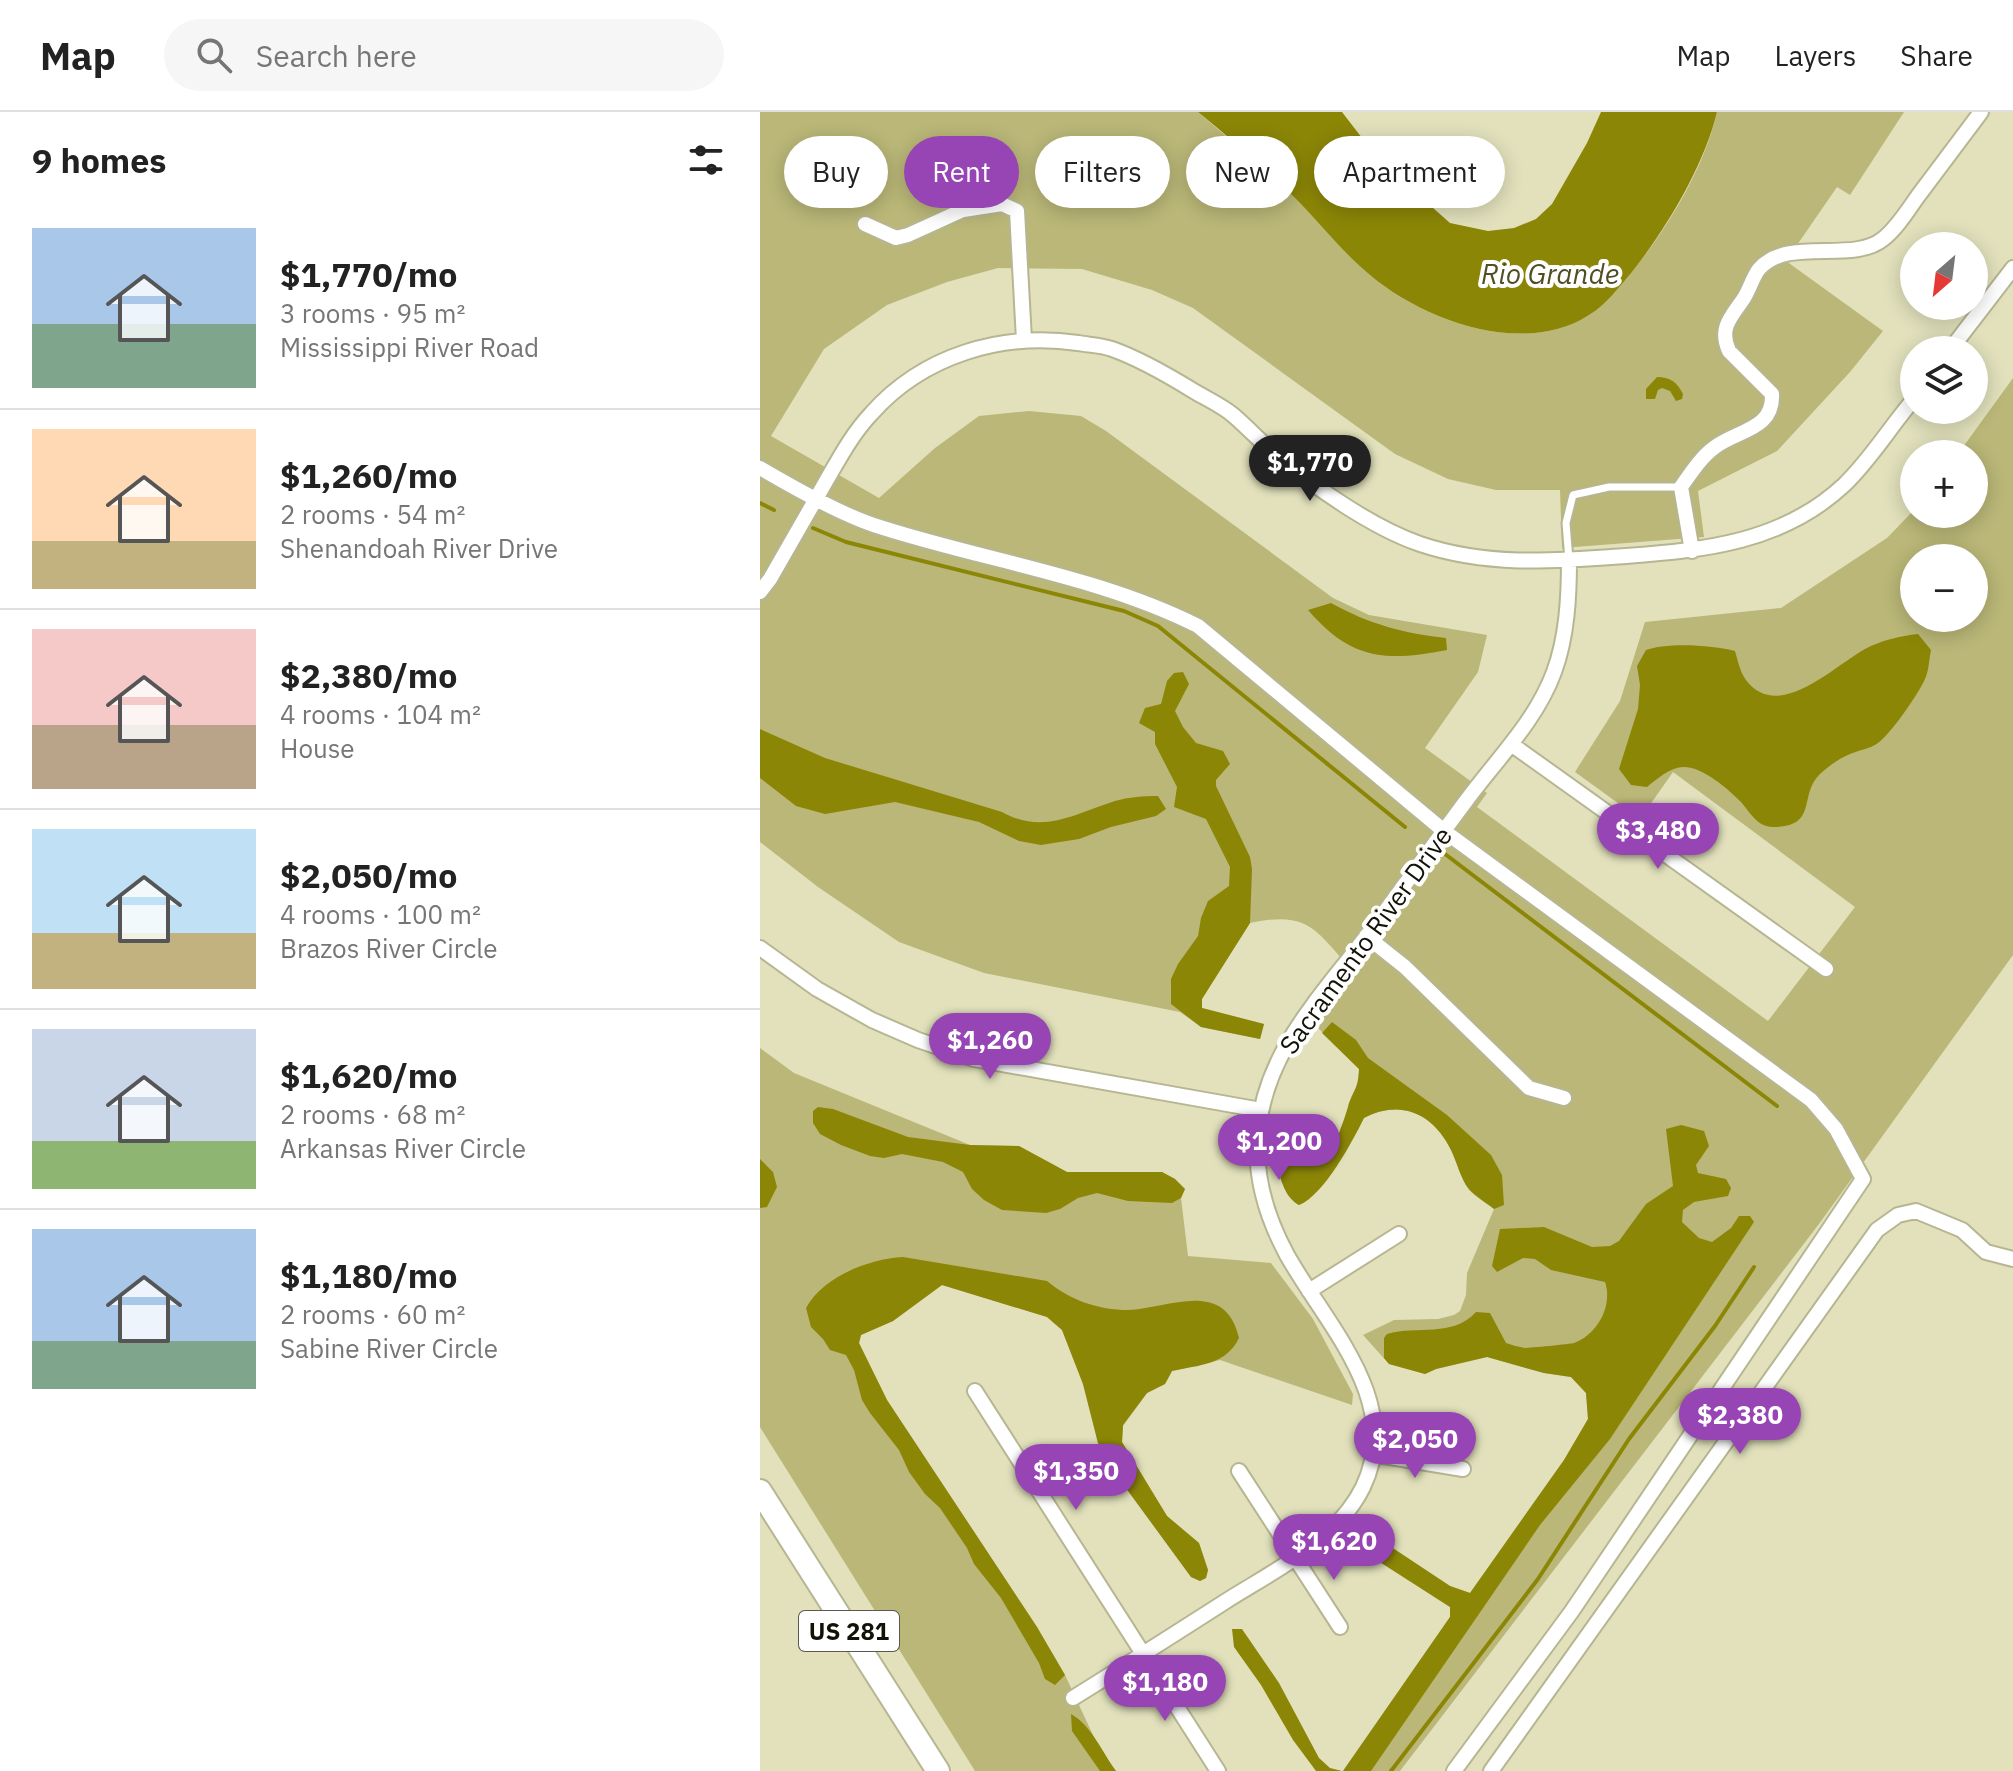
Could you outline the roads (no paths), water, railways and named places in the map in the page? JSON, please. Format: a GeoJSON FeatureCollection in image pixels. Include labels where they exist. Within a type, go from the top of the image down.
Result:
{"type":"FeatureCollection","features":[{"type":"Feature","properties":{"kind":"main road","name":"US 281"},"geometry":{"type":"LineString","coordinates":[[760,1491],[938,1771]]}},
{"type":"Feature","properties":{"kind":"street"},"geometry":{"type":"LineString","coordinates":[[1692,551],[1681,487],[1712,448],[1751,429],[1767,418],[1772,410],[1772,394],[1729,351],[1724,331],[1760,268],[1796,252],[1866,247],[1880,241],[1909,208],[1981,112]]}},
{"type":"Feature","properties":{"kind":"street"},"geometry":{"type":"LineString","coordinates":[[865,224],[896,238],[963,210],[1002,204],[1017,211],[1024,340]]}},
{"type":"Feature","properties":{"kind":"street"},"geometry":{"type":"LineString","coordinates":[[1961,336],[2013,268]]}},
{"type":"Feature","properties":{"kind":"street"},"geometry":{"type":"LineString","coordinates":[[760,592],[855,434],[871,413],[899,388],[931,366],[1009,340],[1059,340],[1108,348],[1153,367],[1231,414],[1275,454],[1338,500],[1420,544],[1500,561],[1569,560],[1692,551],[1766,534],[1821,504],[1846,483],[1900,417]]}},
{"type":"Feature","properties":{"kind":"street"},"geometry":{"type":"LineString","coordinates":[[760,468],[816,499],[877,527],[1116,591],[1198,626],[1444,831],[1811,1100],[1836,1129],[1863,1179],[1572,1611],[1454,1771]]}},
{"type":"Feature","properties":{"kind":"street","name":"Sacramento River Drive"},"geometry":{"type":"LineString","coordinates":[[1073,1698],[1296,1557],[1335,1526],[1353,1503],[1368,1475],[1373,1417],[1365,1387],[1286,1253],[1269,1214],[1260,1183],[1258,1135],[1261,1110],[1276,1061],[1297,1025],[1537,707],[1560,654],[1569,560]]}},
{"type":"Feature","properties":{"kind":"street"},"geometry":{"type":"LineString","coordinates":[[1511,744],[1826,969]]}},
{"type":"Feature","properties":{"kind":"street"},"geometry":{"type":"LineString","coordinates":[[1366,936],[1405,967],[1529,1088],[1564,1098]]}},
{"type":"Feature","properties":{"kind":"street"},"geometry":{"type":"LineString","coordinates":[[760,948],[817,989],[872,1020],[974,1059],[1261,1110]]}},
{"type":"Feature","properties":{"kind":"street"},"geometry":{"type":"LineString","coordinates":[[1491,1771],[1877,1230],[1898,1215],[1916,1211],[1962,1230],[1986,1252],[2013,1259]]}},
{"type":"Feature","properties":{"kind":"street"},"geometry":{"type":"LineString","coordinates":[[1309,1291],[1399,1234]]}},
{"type":"Feature","properties":{"kind":"street"},"geometry":{"type":"LineString","coordinates":[[975,1391],[1218,1771]]}},
{"type":"Feature","properties":{"kind":"street"},"geometry":{"type":"LineString","coordinates":[[1372,1454],[1463,1469]]}},
{"type":"Feature","properties":{"kind":"street"},"geometry":{"type":"LineString","coordinates":[[1239,1471],[1340,1627]]}},
{"type":"Feature","properties":{"kind":"lane"},"geometry":{"type":"LineString","coordinates":[[1569,560],[1566,523],[1573,495],[1609,487],[1681,487]]}},
{"type":"Feature","properties":{"kind":"water","name":"Rio Grande"},"geometry":{"type":"Polygon","coordinates":[[[1198,112],[1342,112],[1360,136],[1314,136],[1314,208],[1433,208],[1450,223],[1488,231],[1514,228],[1536,219],[1552,204],[1601,112],[1717,112],[1703,154],[1682,196],[1632,272],[1607,301],[1589,315],[1563,327],[1535,333],[1506,333],[1476,328],[1418,307],[1392,292],[1350,257],[1298,202],[1298,136],[1227,136],[1198,112]]]}},
{"type":"Feature","properties":{"kind":"water"},"geometry":{"type":"Polygon","coordinates":[[[1657,377],[1676,383],[1683,394],[1682,399],[1676,401],[1670,391],[1662,388],[1655,399],[1646,399],[1646,389],[1657,377]]]}},
{"type":"Feature","properties":{"kind":"water"},"geometry":{"type":"Polygon","coordinates":[[[1331,603],[1386,626],[1446,638],[1447,650],[1387,656],[1355,648],[1324,627],[1308,610],[1331,603]]]}},
{"type":"Feature","properties":{"kind":"water"},"geometry":{"type":"Polygon","coordinates":[[[1918,634],[1931,650],[1926,676],[1917,694],[1883,739],[1872,747],[1842,758],[1820,774],[1797,822],[1773,827],[1763,824],[1722,785],[1691,768],[1674,769],[1647,787],[1631,785],[1619,769],[1638,709],[1640,685],[1637,666],[1646,650],[1690,645],[1735,651],[1746,680],[1759,692],[1774,696],[1790,694],[1806,687],[1871,646],[1918,634]]]}},
{"type":"Feature","properties":{"kind":"water"},"geometry":{"type":"Polygon","coordinates":[[[1183,672],[1189,684],[1175,711],[1196,743],[1223,751],[1230,764],[1216,780],[1216,786],[1250,857],[1252,869],[1250,923],[1202,999],[1202,1008],[1264,1024],[1260,1039],[1201,1027],[1171,1004],[1171,979],[1198,936],[1208,901],[1229,886],[1230,867],[1206,819],[1174,807],[1177,787],[1155,744],[1155,732],[1139,723],[1145,708],[1161,704],[1167,681],[1174,673],[1183,672]]]}},
{"type":"Feature","properties":{"kind":"water"},"geometry":{"type":"Polygon","coordinates":[[[760,729],[825,758],[1031,822],[1058,820],[1136,797],[1158,796],[1166,809],[1156,816],[1079,839],[1041,845],[1019,841],[979,822],[895,802],[825,814],[796,806],[760,778],[760,729]]]}},
{"type":"Feature","properties":{"kind":"water"},"geometry":{"type":"Polygon","coordinates":[[[1332,1022],[1356,1040],[1368,1058],[1447,1115],[1491,1155],[1502,1175],[1504,1205],[1494,1209],[1472,1192],[1444,1137],[1425,1119],[1403,1110],[1377,1112],[1364,1118],[1336,1167],[1318,1191],[1299,1205],[1290,1198],[1277,1167],[1280,1162],[1290,1158],[1330,1157],[1358,1082],[1359,1069],[1322,1033],[1332,1022]]]}},
{"type":"Feature","properties":{"kind":"water"},"geometry":{"type":"Polygon","coordinates":[[[818,1107],[833,1109],[908,1137],[970,1145],[1019,1146],[1067,1172],[1162,1172],[1185,1189],[1181,1198],[1172,1203],[1128,1201],[1097,1193],[1046,1213],[1002,1210],[972,1189],[963,1172],[943,1162],[902,1154],[884,1158],[870,1156],[820,1134],[813,1123],[813,1111],[818,1107]]]}},
{"type":"Feature","properties":{"kind":"water"},"geometry":{"type":"Polygon","coordinates":[[[1681,1125],[1704,1131],[1709,1146],[1696,1165],[1698,1173],[1726,1179],[1731,1188],[1728,1196],[1694,1202],[1683,1210],[1682,1222],[1699,1238],[1712,1242],[1731,1228],[1739,1216],[1750,1216],[1754,1222],[1610,1439],[1540,1525],[1371,1771],[1343,1771],[1450,1617],[1450,1607],[1358,1548],[1354,1540],[1370,1533],[1450,1586],[1470,1593],[1564,1460],[1588,1419],[1586,1393],[1571,1377],[1487,1357],[1425,1374],[1389,1364],[1384,1358],[1384,1338],[1387,1334],[1456,1325],[1476,1312],[1490,1313],[1506,1343],[1518,1347],[1566,1344],[1583,1339],[1602,1318],[1607,1300],[1605,1282],[1551,1270],[1535,1259],[1523,1258],[1497,1272],[1492,1266],[1500,1229],[1544,1227],[1592,1247],[1610,1246],[1619,1241],[1646,1204],[1673,1186],[1666,1129],[1681,1125]]]}},
{"type":"Feature","properties":{"kind":"water"},"geometry":{"type":"Polygon","coordinates":[[[760,1159],[773,1172],[777,1187],[767,1207],[760,1208],[760,1159]]]}},
{"type":"Feature","properties":{"kind":"water"},"geometry":{"type":"Polygon","coordinates":[[[903,1257],[1047,1281],[1075,1299],[1106,1308],[1128,1310],[1177,1302],[1208,1302],[1221,1308],[1232,1319],[1239,1338],[1219,1359],[1172,1371],[1165,1384],[1147,1393],[1123,1425],[1122,1442],[1167,1516],[1199,1543],[1208,1570],[1206,1578],[1200,1581],[1191,1577],[1112,1469],[1098,1443],[1083,1384],[1062,1330],[1047,1317],[942,1285],[893,1321],[861,1335],[859,1343],[887,1400],[1037,1627],[1065,1675],[1055,1685],[1045,1679],[1001,1598],[870,1413],[862,1400],[854,1370],[846,1355],[830,1350],[811,1327],[806,1308],[823,1287],[861,1266],[903,1257]]]}},
{"type":"Feature","properties":{"kind":"water"},"geometry":{"type":"Polygon","coordinates":[[[1232,1629],[1242,1629],[1279,1683],[1319,1758],[1330,1768],[1342,1771],[1316,1771],[1234,1647],[1232,1629]]]}},
{"type":"Feature","properties":{"kind":"water"},"geometry":{"type":"Polygon","coordinates":[[[1071,1714],[1091,1732],[1116,1771],[1100,1771],[1072,1731],[1071,1714]]]}},
{"type":"Feature","properties":{"kind":"waterway"},"geometry":{"type":"LineString","coordinates":[[760,503],[774,510]]}},
{"type":"Feature","properties":{"kind":"waterway"},"geometry":{"type":"LineString","coordinates":[[813,528],[846,542],[1124,611],[1158,626],[1405,827]]}},
{"type":"Feature","properties":{"kind":"waterway"},"geometry":{"type":"LineString","coordinates":[[1445,854],[1777,1106]]}},
{"type":"Feature","properties":{"kind":"waterway"},"geometry":{"type":"LineString","coordinates":[[1391,1771],[1538,1579],[1629,1439],[1715,1326],[1754,1267]]}}]}
